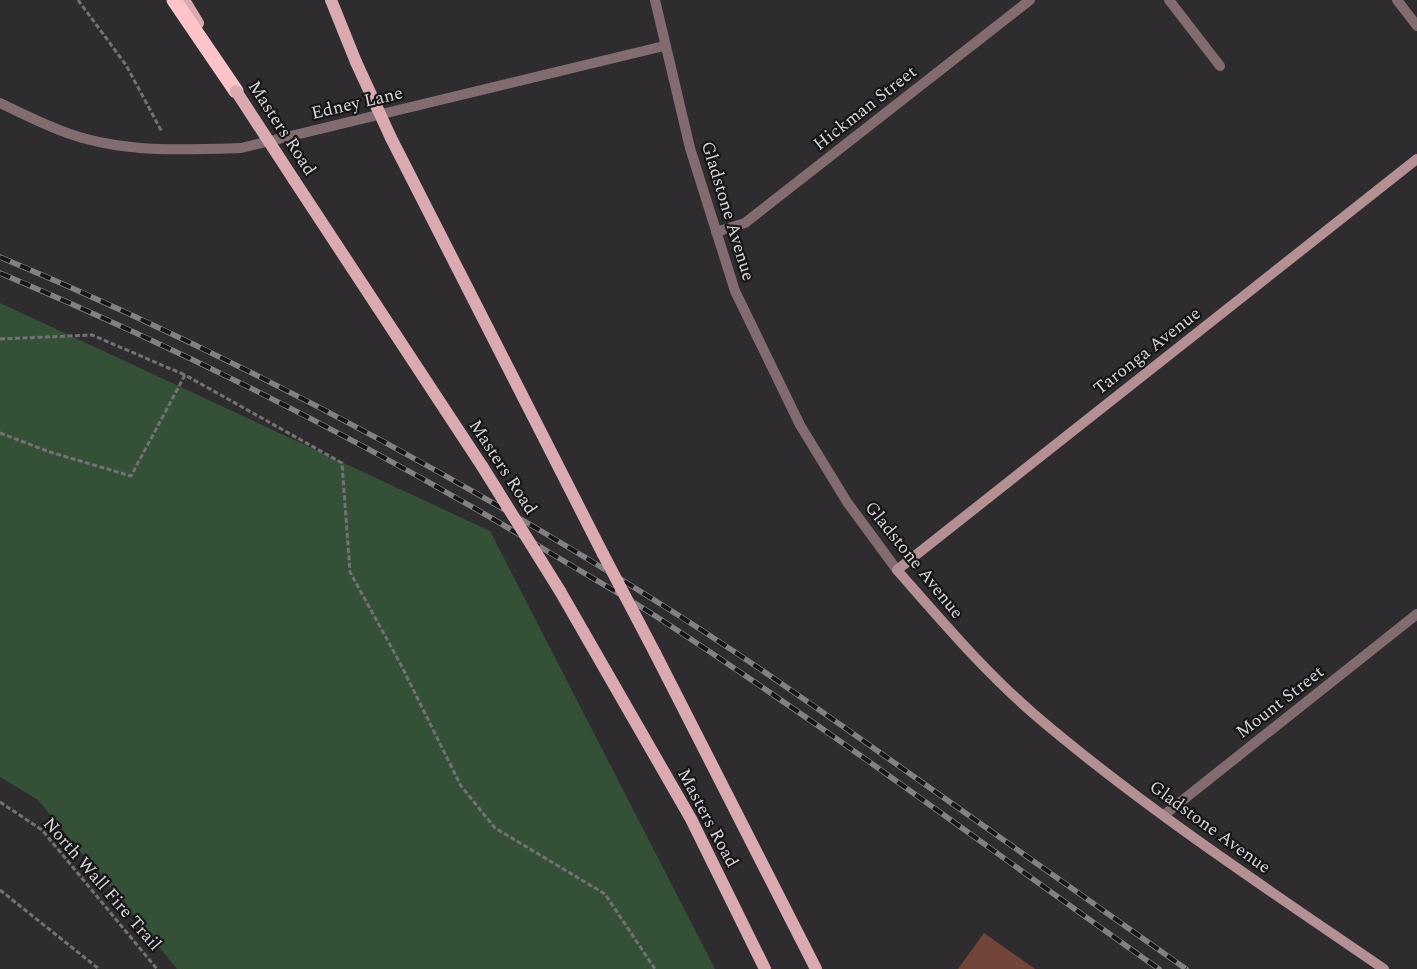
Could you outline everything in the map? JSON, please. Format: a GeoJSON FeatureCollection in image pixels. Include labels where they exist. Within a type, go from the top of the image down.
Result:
{"type":"FeatureCollection","features":[{"type":"Feature","properties":{"kind":"highway"},"geometry":{"type":"LineString","coordinates":[[174,0],[236,90]]}},
{"type":"Feature","properties":{"kind":"main road","name":"Masters Road"},"geometry":{"type":"LineString","coordinates":[[184,0],[236,90],[482,466],[560,591],[691,819],[765,969]]}},
{"type":"Feature","properties":{"kind":"main road","name":"Masters Road"},"geometry":{"type":"LineString","coordinates":[[331,0],[356,62],[391,138],[816,969]]}},
{"type":"Feature","properties":{"kind":"main road","name":"Taronga Avenue"},"geometry":{"type":"LineString","coordinates":[[897,570],[1417,159]]}},
{"type":"Feature","properties":{"kind":"main road","name":"Gladstone Avenue"},"geometry":{"type":"LineString","coordinates":[[897,570],[962,643],[1034,714],[1164,815],[1384,969]]}},
{"type":"Feature","properties":{"kind":"street","name":"Gladstone Avenue"},"geometry":{"type":"LineString","coordinates":[[655,0],[664,46],[690,148],[735,291],[800,425],[847,502],[897,570]]}},
{"type":"Feature","properties":{"kind":"street","name":"Hickman Street"},"geometry":{"type":"LineString","coordinates":[[716,232],[745,223],[1030,0]]}},
{"type":"Feature","properties":{"kind":"street"},"geometry":{"type":"LineString","coordinates":[[1169,0],[1220,66]]}},
{"type":"Feature","properties":{"kind":"street"},"geometry":{"type":"LineString","coordinates":[[1397,0],[1417,26]]}},
{"type":"Feature","properties":{"kind":"street","name":"Edney Lane"},"geometry":{"type":"LineString","coordinates":[[0,103],[71,135],[121,145],[171,151],[242,148],[664,46]]}},
{"type":"Feature","properties":{"kind":"street","name":"Mount Street"},"geometry":{"type":"LineString","coordinates":[[1164,815],[1417,614]]}},
{"type":"Feature","properties":{"kind":"path"},"geometry":{"type":"LineString","coordinates":[[78,0],[126,65],[171,151]]}},
{"type":"Feature","properties":{"kind":"path"},"geometry":{"type":"LineString","coordinates":[[0,339],[92,335],[186,375],[342,463],[350,572],[400,663],[461,786],[495,828],[605,894],[655,969]]}},
{"type":"Feature","properties":{"kind":"path"},"geometry":{"type":"LineString","coordinates":[[0,433],[50,452],[131,476],[186,375]]}},
{"type":"Feature","properties":{"kind":"path","name":"North Wall Fire Trail"},"geometry":{"type":"LineString","coordinates":[[0,802],[42,830],[157,969]]}},
{"type":"Feature","properties":{"kind":"path"},"geometry":{"type":"LineString","coordinates":[[0,890],[99,969]]}},
{"type":"Feature","properties":{"kind":"green space"},"geometry":{"type":"Polygon","coordinates":[[[0,303],[490,531],[715,969],[177,969],[38,800],[0,777],[0,303]]]}},
{"type":"Feature","properties":{"kind":"building"},"geometry":{"type":"Polygon","coordinates":[[[984,933],[1035,969],[958,969],[984,933]]]}},
{"type":"Feature","properties":{"kind":"railway"},"geometry":{"type":"LineString","coordinates":[[0,257],[170,333],[337,416],[580,554],[762,670],[1186,969]]}},
{"type":"Feature","properties":{"kind":"railway"},"geometry":{"type":"LineString","coordinates":[[0,273],[142,336],[281,403],[418,476],[618,593],[784,702],[1159,969]]}}]}
